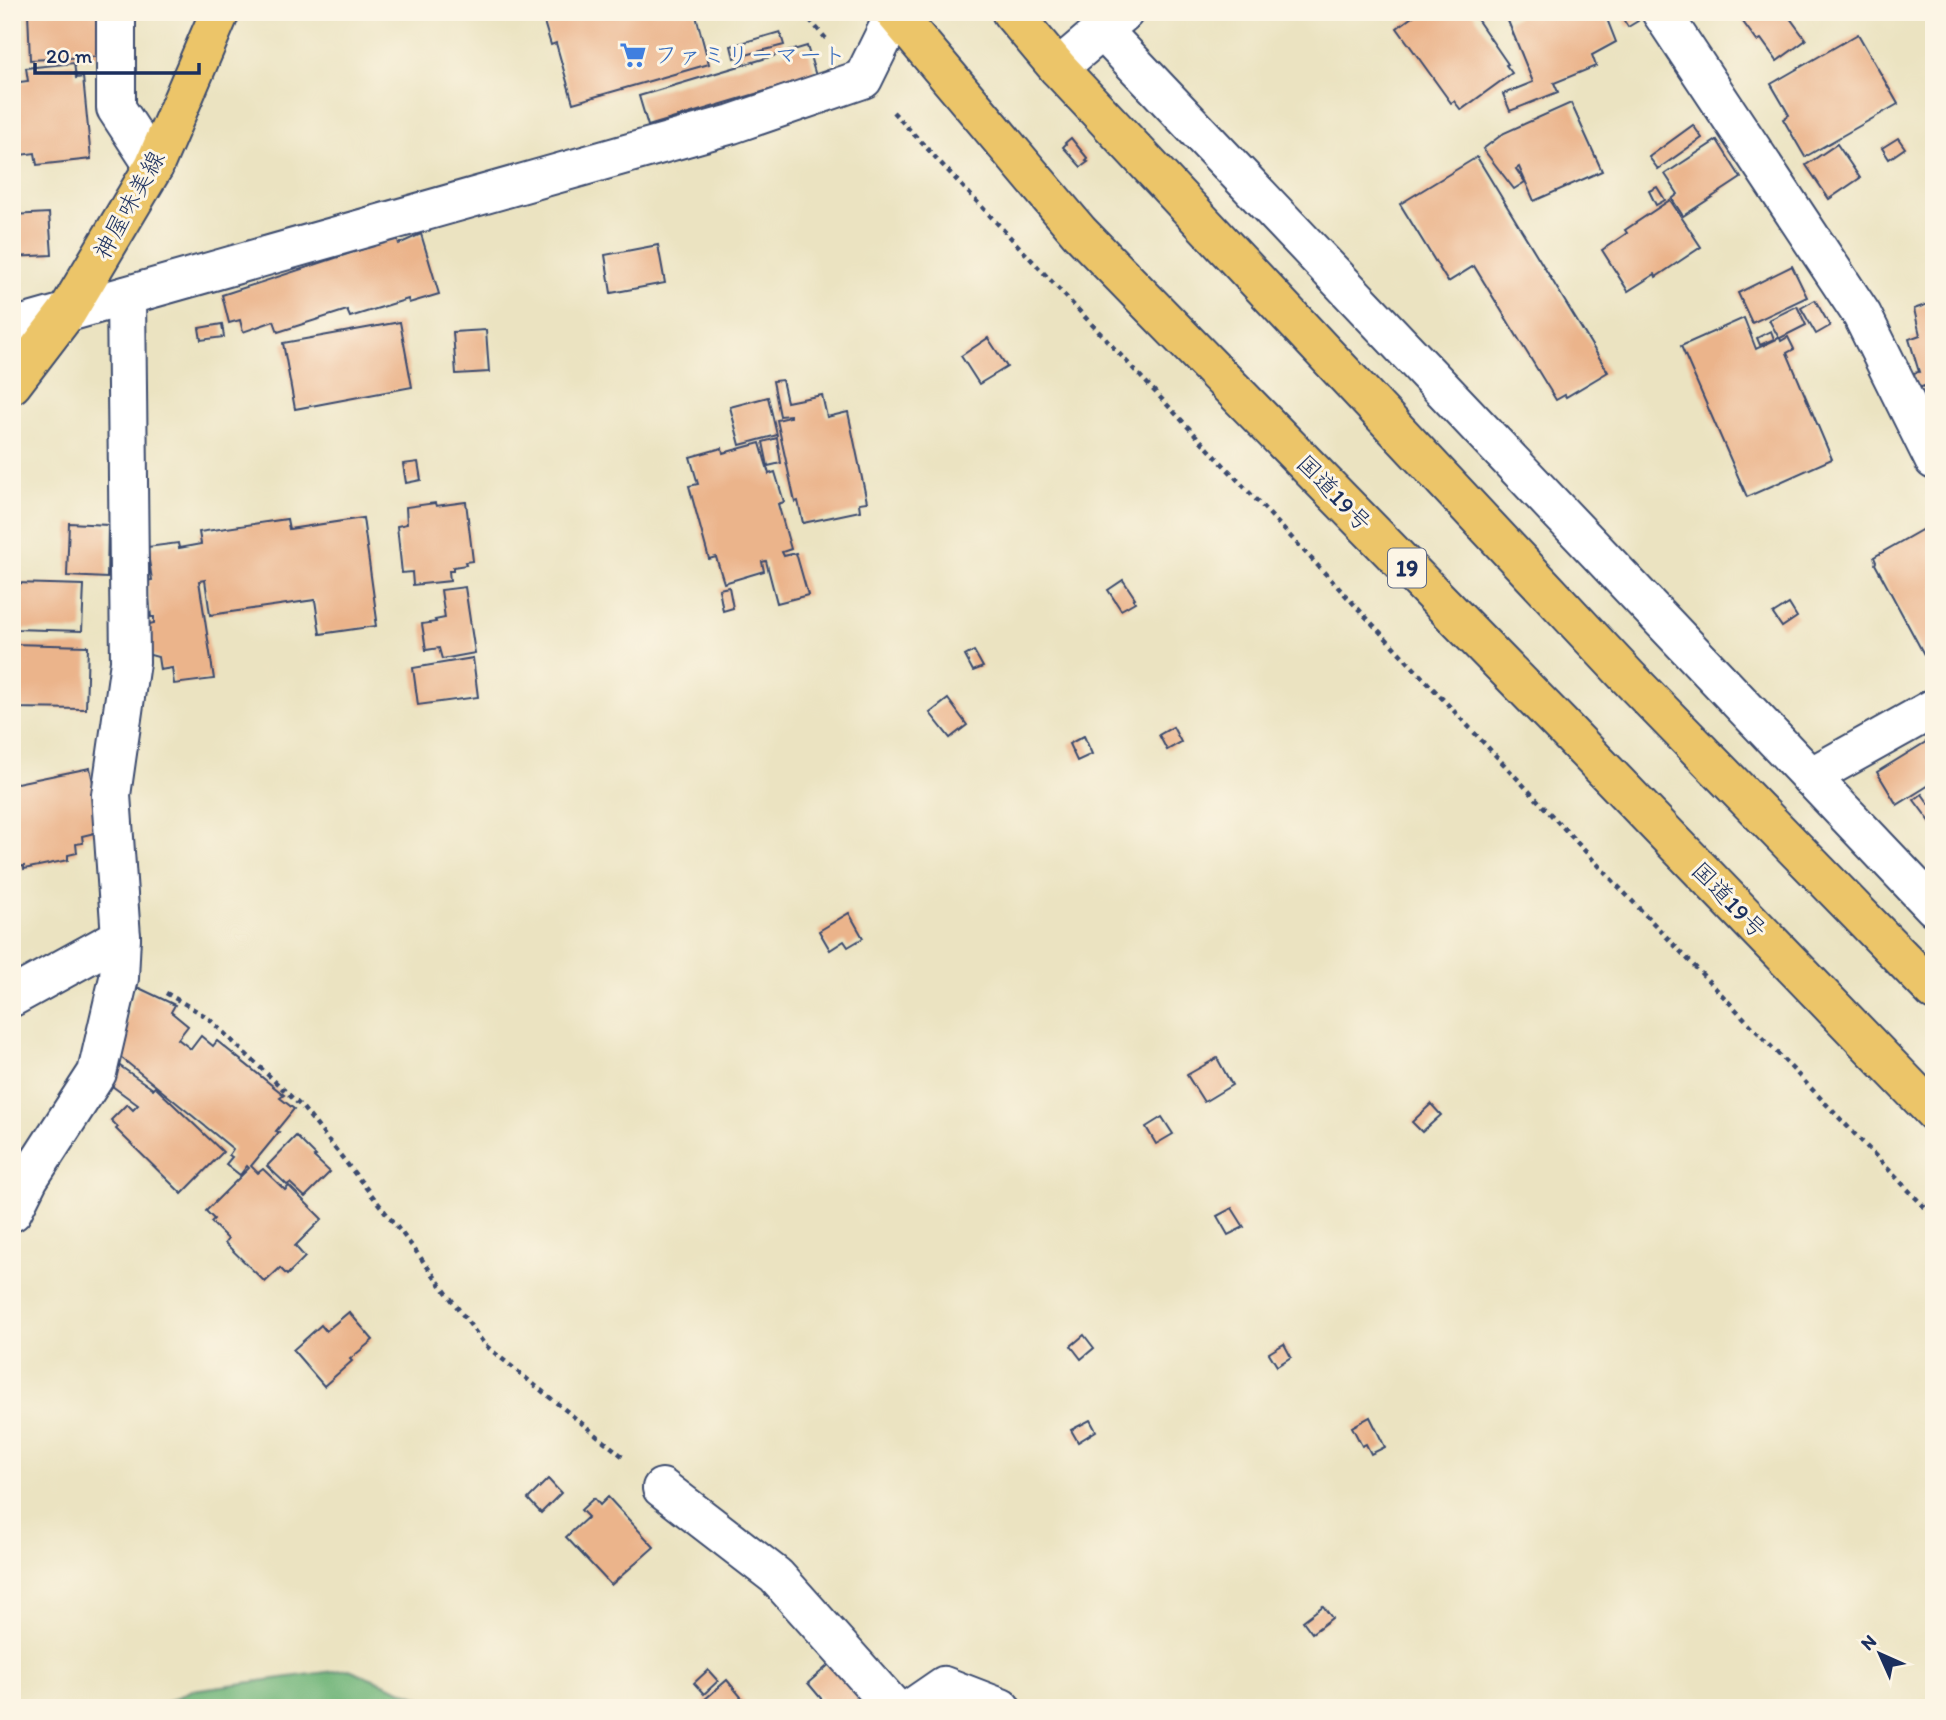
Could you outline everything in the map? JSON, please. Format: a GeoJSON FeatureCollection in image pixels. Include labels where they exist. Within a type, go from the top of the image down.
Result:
{"type":"FeatureCollection","features":[{"type":"Feature","properties":{"kind":"main road","name":"神屋味美線"},"geometry":{"type":"LineString","coordinates":[[12,384],[67,312],[154,166],[220,12]]}},
{"type":"Feature","properties":{"kind":"main road"},"geometry":{"type":"LineString","coordinates":[[1011,12],[1058,68],[1628,677],[1934,991]]}},
{"type":"Feature","properties":{"kind":"main road","name":"国道19号"},"geometry":{"type":"LineString","coordinates":[[895,13],[1079,232],[1563,727],[1934,1112]]}},
{"type":"Feature","properties":{"kind":"street"},"geometry":{"type":"LineString","coordinates":[[116,12],[116,108],[154,166]]}},
{"type":"Feature","properties":{"kind":"street"},"geometry":{"type":"LineString","coordinates":[[1661,12],[1862,315],[1934,460]]}},
{"type":"Feature","properties":{"kind":"street"},"geometry":{"type":"LineString","coordinates":[[12,328],[732,124],[863,79],[895,13]]}},
{"type":"Feature","properties":{"kind":"street"},"geometry":{"type":"LineString","coordinates":[[1058,68],[1113,21],[1810,777],[1934,907]]}},
{"type":"Feature","properties":{"kind":"street"},"geometry":{"type":"LineString","coordinates":[[12,1212],[29,1178],[97,1073],[119,978],[121,937],[111,796],[130,662],[125,296]]}},
{"type":"Feature","properties":{"kind":"street"},"geometry":{"type":"LineString","coordinates":[[1810,777],[1934,708]]}},
{"type":"Feature","properties":{"kind":"street"},"geometry":{"type":"LineString","coordinates":[[12,997],[121,937]]}},
{"type":"Feature","properties":{"kind":"street"},"geometry":{"type":"LineString","coordinates":[[662,1488],[776,1576],[894,1708]]}},
{"type":"Feature","properties":{"kind":"street"},"geometry":{"type":"LineString","coordinates":[[912,1708],[944,1686],[1001,1708]]}},
{"type":"Feature","properties":{"kind":"path"},"geometry":{"type":"LineString","coordinates":[[863,79],[1605,873],[1934,1217]]}},
{"type":"Feature","properties":{"kind":"path"},"geometry":{"type":"LineString","coordinates":[[119,978],[137,976],[207,1017],[294,1098],[412,1246],[485,1345],[662,1488]]}},
{"type":"Feature","properties":{"kind":"green space"},"geometry":{"type":"Polygon","coordinates":[[[349,1669],[445,1708],[156,1708],[192,1690],[349,1669]]]}},
{"type":"Feature","properties":{"kind":"building"},"geometry":{"type":"Polygon","coordinates":[[[28,12],[105,12],[106,56],[30,60],[28,12]]]}},
{"type":"Feature","properties":{"kind":"building","name":"ファミリーマート"},"geometry":{"type":"Polygon","coordinates":[[[578,12],[695,12],[709,64],[573,103],[556,43],[551,45],[544,22],[578,12]]]}},
{"type":"Feature","properties":{"kind":"building"},"geometry":{"type":"Polygon","coordinates":[[[1419,12],[1472,12],[1512,73],[1461,110],[1454,101],[1451,103],[1397,28],[1419,12]]]}},
{"type":"Feature","properties":{"kind":"building"},"geometry":{"type":"Polygon","coordinates":[[[1528,12],[1619,12],[1607,19],[1616,42],[1592,55],[1596,66],[1554,83],[1558,92],[1510,111],[1503,94],[1533,82],[1508,21],[1528,12]]]}},
{"type":"Feature","properties":{"kind":"building"},"geometry":{"type":"Polygon","coordinates":[[[1633,12],[1638,21],[1628,27],[1621,16],[1633,12]]]}},
{"type":"Feature","properties":{"kind":"building"},"geometry":{"type":"Polygon","coordinates":[[[1757,12],[1789,12],[1792,17],[1790,18],[1806,40],[1777,61],[1761,39],[1757,41],[1743,22],[1757,12]]]}},
{"type":"Feature","properties":{"kind":"building"},"geometry":{"type":"Polygon","coordinates":[[[780,32],[784,45],[734,58],[731,46],[780,32]]]}},
{"type":"Feature","properties":{"kind":"building"},"geometry":{"type":"Polygon","coordinates":[[[1858,34],[1898,104],[1805,157],[1783,119],[1789,115],[1771,84],[1858,34]]]}},
{"type":"Feature","properties":{"kind":"building"},"geometry":{"type":"Polygon","coordinates":[[[807,46],[816,76],[648,126],[639,96],[807,46]]]}},
{"type":"Feature","properties":{"kind":"building"},"geometry":{"type":"Polygon","coordinates":[[[74,63],[76,78],[83,77],[91,159],[37,165],[35,153],[12,156],[12,83],[28,81],[26,68],[74,63]]]}},
{"type":"Feature","properties":{"kind":"building"},"geometry":{"type":"Polygon","coordinates":[[[1571,103],[1602,171],[1534,201],[1519,167],[1516,169],[1525,182],[1514,189],[1483,149],[1504,133],[1571,103]]]}},
{"type":"Feature","properties":{"kind":"building"},"geometry":{"type":"Polygon","coordinates":[[[1693,125],[1702,138],[1658,169],[1649,157],[1693,125]]]}},
{"type":"Feature","properties":{"kind":"building"},"geometry":{"type":"Polygon","coordinates":[[[1071,138],[1088,159],[1081,167],[1063,147],[1071,138]]]}},
{"type":"Feature","properties":{"kind":"building"},"geometry":{"type":"Polygon","coordinates":[[[1898,138],[1905,148],[1889,159],[1882,148],[1898,138]]]}},
{"type":"Feature","properties":{"kind":"building"},"geometry":{"type":"Polygon","coordinates":[[[1717,140],[1741,178],[1683,216],[1672,199],[1678,194],[1665,174],[1717,140]]]}},
{"type":"Feature","properties":{"kind":"building"},"geometry":{"type":"Polygon","coordinates":[[[1837,144],[1860,178],[1829,199],[1806,165],[1837,144]]]}},
{"type":"Feature","properties":{"kind":"building"},"geometry":{"type":"Polygon","coordinates":[[[1477,157],[1608,372],[1566,397],[1565,395],[1556,400],[1474,266],[1448,282],[1400,204],[1477,157]]]}},
{"type":"Feature","properties":{"kind":"building"},"geometry":{"type":"Polygon","coordinates":[[[1657,187],[1665,200],[1656,205],[1649,191],[1657,187]]]}},
{"type":"Feature","properties":{"kind":"building"},"geometry":{"type":"Polygon","coordinates":[[[1670,200],[1701,247],[1656,277],[1655,274],[1628,291],[1602,250],[1627,233],[1625,230],[1670,200]]]}},
{"type":"Feature","properties":{"kind":"building"},"geometry":{"type":"Polygon","coordinates":[[[49,213],[52,255],[12,257],[12,215],[49,213]]]}},
{"type":"Feature","properties":{"kind":"building"},"geometry":{"type":"Polygon","coordinates":[[[421,234],[439,294],[409,303],[408,299],[350,317],[347,310],[278,332],[274,321],[243,332],[240,320],[229,323],[222,295],[397,238],[399,244],[421,234]]]}},
{"type":"Feature","properties":{"kind":"building"},"geometry":{"type":"Polygon","coordinates":[[[658,245],[665,283],[611,293],[605,255],[658,245]]]}},
{"type":"Feature","properties":{"kind":"building"},"geometry":{"type":"Polygon","coordinates":[[[1792,266],[1807,297],[1752,323],[1738,293],[1792,266]]]}},
{"type":"Feature","properties":{"kind":"building"},"geometry":{"type":"Polygon","coordinates":[[[1815,300],[1830,326],[1816,334],[1801,308],[1815,300]]]}},
{"type":"Feature","properties":{"kind":"building"},"geometry":{"type":"Polygon","coordinates":[[[1934,302],[1934,412],[1924,386],[1919,388],[1913,373],[1919,372],[1909,339],[1920,335],[1914,309],[1934,302]]]}},
{"type":"Feature","properties":{"kind":"building"},"geometry":{"type":"Polygon","coordinates":[[[1797,306],[1806,325],[1780,338],[1781,341],[1788,337],[1794,349],[1787,353],[1832,459],[1747,497],[1681,346],[1744,318],[1756,349],[1779,338],[1769,320],[1797,306]]]}},
{"type":"Feature","properties":{"kind":"building"},"geometry":{"type":"Polygon","coordinates":[[[400,322],[412,387],[295,409],[283,343],[400,322]]]}},
{"type":"Feature","properties":{"kind":"building"},"geometry":{"type":"Polygon","coordinates":[[[222,324],[224,337],[201,340],[199,328],[222,324]]]}},
{"type":"Feature","properties":{"kind":"building"},"geometry":{"type":"Polygon","coordinates":[[[486,330],[489,372],[456,374],[453,332],[486,330]]]}},
{"type":"Feature","properties":{"kind":"building"},"geometry":{"type":"Polygon","coordinates":[[[1771,331],[1774,339],[1760,345],[1757,338],[1771,331]]]}},
{"type":"Feature","properties":{"kind":"building"},"geometry":{"type":"Polygon","coordinates":[[[988,338],[1007,367],[979,384],[961,356],[988,338]]]}},
{"type":"Feature","properties":{"kind":"building"},"geometry":{"type":"Polygon","coordinates":[[[782,380],[787,402],[822,395],[827,417],[848,412],[867,502],[859,503],[860,511],[803,523],[798,501],[795,502],[777,420],[790,417],[780,416],[773,381],[782,380]]]}},
{"type":"Feature","properties":{"kind":"building"},"geometry":{"type":"Polygon","coordinates":[[[768,397],[777,435],[740,445],[730,407],[768,397]]]}},
{"type":"Feature","properties":{"kind":"building"},"geometry":{"type":"Polygon","coordinates":[[[777,438],[781,463],[768,466],[763,442],[777,438]]]}},
{"type":"Feature","properties":{"kind":"building"},"geometry":{"type":"Polygon","coordinates":[[[760,443],[769,474],[775,472],[784,502],[778,504],[791,549],[782,552],[784,556],[796,553],[808,595],[777,603],[766,561],[762,562],[764,571],[724,583],[716,557],[709,559],[689,486],[698,484],[690,457],[722,448],[723,453],[760,443]]]}},
{"type":"Feature","properties":{"kind":"building"},"geometry":{"type":"Polygon","coordinates":[[[418,462],[421,480],[406,483],[403,464],[418,462]]]}},
{"type":"Feature","properties":{"kind":"building"},"geometry":{"type":"Polygon","coordinates":[[[466,502],[473,561],[453,567],[453,571],[449,571],[450,581],[413,585],[412,572],[402,573],[397,526],[407,524],[406,507],[466,502]]]}},
{"type":"Feature","properties":{"kind":"building"},"geometry":{"type":"Polygon","coordinates":[[[363,518],[376,626],[320,634],[315,600],[210,615],[205,580],[199,581],[214,679],[174,684],[172,668],[160,670],[158,657],[143,653],[145,625],[154,623],[147,581],[152,580],[147,547],[178,543],[179,548],[201,544],[199,532],[287,519],[289,529],[363,518]]]}},
{"type":"Feature","properties":{"kind":"building"},"geometry":{"type":"Polygon","coordinates":[[[69,523],[108,525],[107,578],[67,576],[69,523]]]}},
{"type":"Feature","properties":{"kind":"building"},"geometry":{"type":"Polygon","coordinates":[[[1932,524],[1934,673],[1875,564],[1874,557],[1932,524]]]}},
{"type":"Feature","properties":{"kind":"building"},"geometry":{"type":"Polygon","coordinates":[[[1123,580],[1135,602],[1121,610],[1108,590],[1123,580]]]}},
{"type":"Feature","properties":{"kind":"building"},"geometry":{"type":"Polygon","coordinates":[[[15,583],[84,585],[82,631],[13,629],[15,583]]]}},
{"type":"Feature","properties":{"kind":"building"},"geometry":{"type":"Polygon","coordinates":[[[465,587],[475,653],[442,659],[439,648],[426,650],[422,624],[445,618],[441,590],[465,587]]]}},
{"type":"Feature","properties":{"kind":"building"},"geometry":{"type":"Polygon","coordinates":[[[729,587],[733,608],[723,611],[719,589],[729,587]]]}},
{"type":"Feature","properties":{"kind":"building"},"geometry":{"type":"Polygon","coordinates":[[[1789,604],[1797,617],[1782,627],[1773,614],[1789,604]]]}},
{"type":"Feature","properties":{"kind":"building"},"geometry":{"type":"Polygon","coordinates":[[[12,644],[88,646],[86,709],[12,708],[12,644]]]}},
{"type":"Feature","properties":{"kind":"building"},"geometry":{"type":"Polygon","coordinates":[[[974,651],[983,667],[973,671],[965,656],[974,651]]]}},
{"type":"Feature","properties":{"kind":"building"},"geometry":{"type":"Polygon","coordinates":[[[473,658],[478,697],[418,705],[413,668],[473,658]]]}},
{"type":"Feature","properties":{"kind":"building"},"geometry":{"type":"Polygon","coordinates":[[[948,699],[967,725],[950,738],[930,713],[948,699]]]}},
{"type":"Feature","properties":{"kind":"building"},"geometry":{"type":"Polygon","coordinates":[[[1173,727],[1181,742],[1167,750],[1159,735],[1173,727]]]}},
{"type":"Feature","properties":{"kind":"building"},"geometry":{"type":"Polygon","coordinates":[[[1084,736],[1092,754],[1077,761],[1069,744],[1084,736]]]}},
{"type":"Feature","properties":{"kind":"building"},"geometry":{"type":"Polygon","coordinates":[[[1934,737],[1934,782],[1897,805],[1877,772],[1934,737]]]}},
{"type":"Feature","properties":{"kind":"building"},"geometry":{"type":"Polygon","coordinates":[[[90,768],[103,831],[82,836],[83,843],[76,844],[77,853],[68,855],[68,860],[24,869],[24,866],[12,868],[12,784],[90,768]]]}},
{"type":"Feature","properties":{"kind":"building"},"geometry":{"type":"Polygon","coordinates":[[[1922,794],[1929,804],[1934,801],[1934,827],[1914,800],[1922,794]]]}},
{"type":"Feature","properties":{"kind":"building"},"geometry":{"type":"Polygon","coordinates":[[[849,913],[863,938],[848,947],[844,941],[830,950],[819,931],[849,913]]]}},
{"type":"Feature","properties":{"kind":"building"},"geometry":{"type":"Polygon","coordinates":[[[139,988],[175,1005],[171,1012],[188,1026],[178,1039],[191,1049],[201,1036],[213,1046],[217,1041],[284,1095],[280,1098],[294,1109],[251,1166],[258,1173],[263,1169],[285,1190],[289,1186],[322,1219],[295,1246],[305,1257],[287,1275],[280,1268],[265,1282],[225,1243],[228,1239],[211,1222],[214,1219],[206,1211],[249,1168],[247,1166],[240,1175],[226,1164],[232,1157],[229,1155],[233,1149],[118,1055],[133,997],[139,988]]]}},
{"type":"Feature","properties":{"kind":"building"},"geometry":{"type":"Polygon","coordinates":[[[1217,1058],[1232,1085],[1204,1102],[1187,1075],[1217,1058]]]}},
{"type":"Feature","properties":{"kind":"building"},"geometry":{"type":"Polygon","coordinates":[[[120,1066],[153,1089],[155,1087],[223,1152],[182,1194],[116,1129],[118,1127],[111,1120],[127,1104],[133,1110],[138,1105],[108,1083],[120,1066]]]}},
{"type":"Feature","properties":{"kind":"building"},"geometry":{"type":"Polygon","coordinates":[[[1431,1104],[1441,1115],[1422,1132],[1412,1122],[1431,1104]]]}},
{"type":"Feature","properties":{"kind":"building"},"geometry":{"type":"Polygon","coordinates":[[[1162,1117],[1173,1134],[1156,1144],[1146,1127],[1162,1117]]]}},
{"type":"Feature","properties":{"kind":"building"},"geometry":{"type":"Polygon","coordinates":[[[296,1136],[330,1172],[305,1197],[267,1166],[296,1136]]]}},
{"type":"Feature","properties":{"kind":"building"},"geometry":{"type":"Polygon","coordinates":[[[1232,1208],[1244,1227],[1228,1235],[1217,1216],[1232,1208]]]}},
{"type":"Feature","properties":{"kind":"building"},"geometry":{"type":"Polygon","coordinates":[[[349,1312],[373,1340],[324,1386],[293,1350],[321,1325],[326,1331],[349,1312]]]}},
{"type":"Feature","properties":{"kind":"building"},"geometry":{"type":"Polygon","coordinates":[[[1084,1335],[1094,1348],[1081,1359],[1071,1346],[1084,1335]]]}},
{"type":"Feature","properties":{"kind":"building"},"geometry":{"type":"Polygon","coordinates":[[[1284,1344],[1291,1357],[1277,1366],[1269,1353],[1284,1344]]]}},
{"type":"Feature","properties":{"kind":"building"},"geometry":{"type":"Polygon","coordinates":[[[1370,1417],[1385,1447],[1371,1454],[1366,1444],[1362,1446],[1352,1427],[1370,1417]]]}},
{"type":"Feature","properties":{"kind":"building"},"geometry":{"type":"Polygon","coordinates":[[[1090,1420],[1096,1431],[1078,1442],[1071,1430],[1090,1420]]]}},
{"type":"Feature","properties":{"kind":"building"},"geometry":{"type":"Polygon","coordinates":[[[548,1479],[561,1493],[541,1513],[528,1499],[548,1479]]]}},
{"type":"Feature","properties":{"kind":"building"},"geometry":{"type":"Polygon","coordinates":[[[608,1497],[654,1547],[611,1585],[566,1537],[588,1517],[581,1510],[594,1498],[600,1505],[608,1497]]]}},
{"type":"Feature","properties":{"kind":"building"},"geometry":{"type":"Polygon","coordinates":[[[1323,1606],[1332,1618],[1312,1633],[1303,1621],[1323,1606]]]}},
{"type":"Feature","properties":{"kind":"building"},"geometry":{"type":"Polygon","coordinates":[[[840,1655],[876,1708],[829,1708],[808,1683],[840,1655]]]}},
{"type":"Feature","properties":{"kind":"building"},"geometry":{"type":"Polygon","coordinates":[[[708,1670],[718,1681],[704,1694],[694,1683],[708,1670]]]}},
{"type":"Feature","properties":{"kind":"building"},"geometry":{"type":"Polygon","coordinates":[[[727,1680],[750,1708],[708,1708],[703,1701],[727,1680]]]}},
{"type":"Feature","properties":{"kind":"place","name":"ファミリーマート"},"geometry":{"type":"Point","coordinates":[633,55]}}]}
